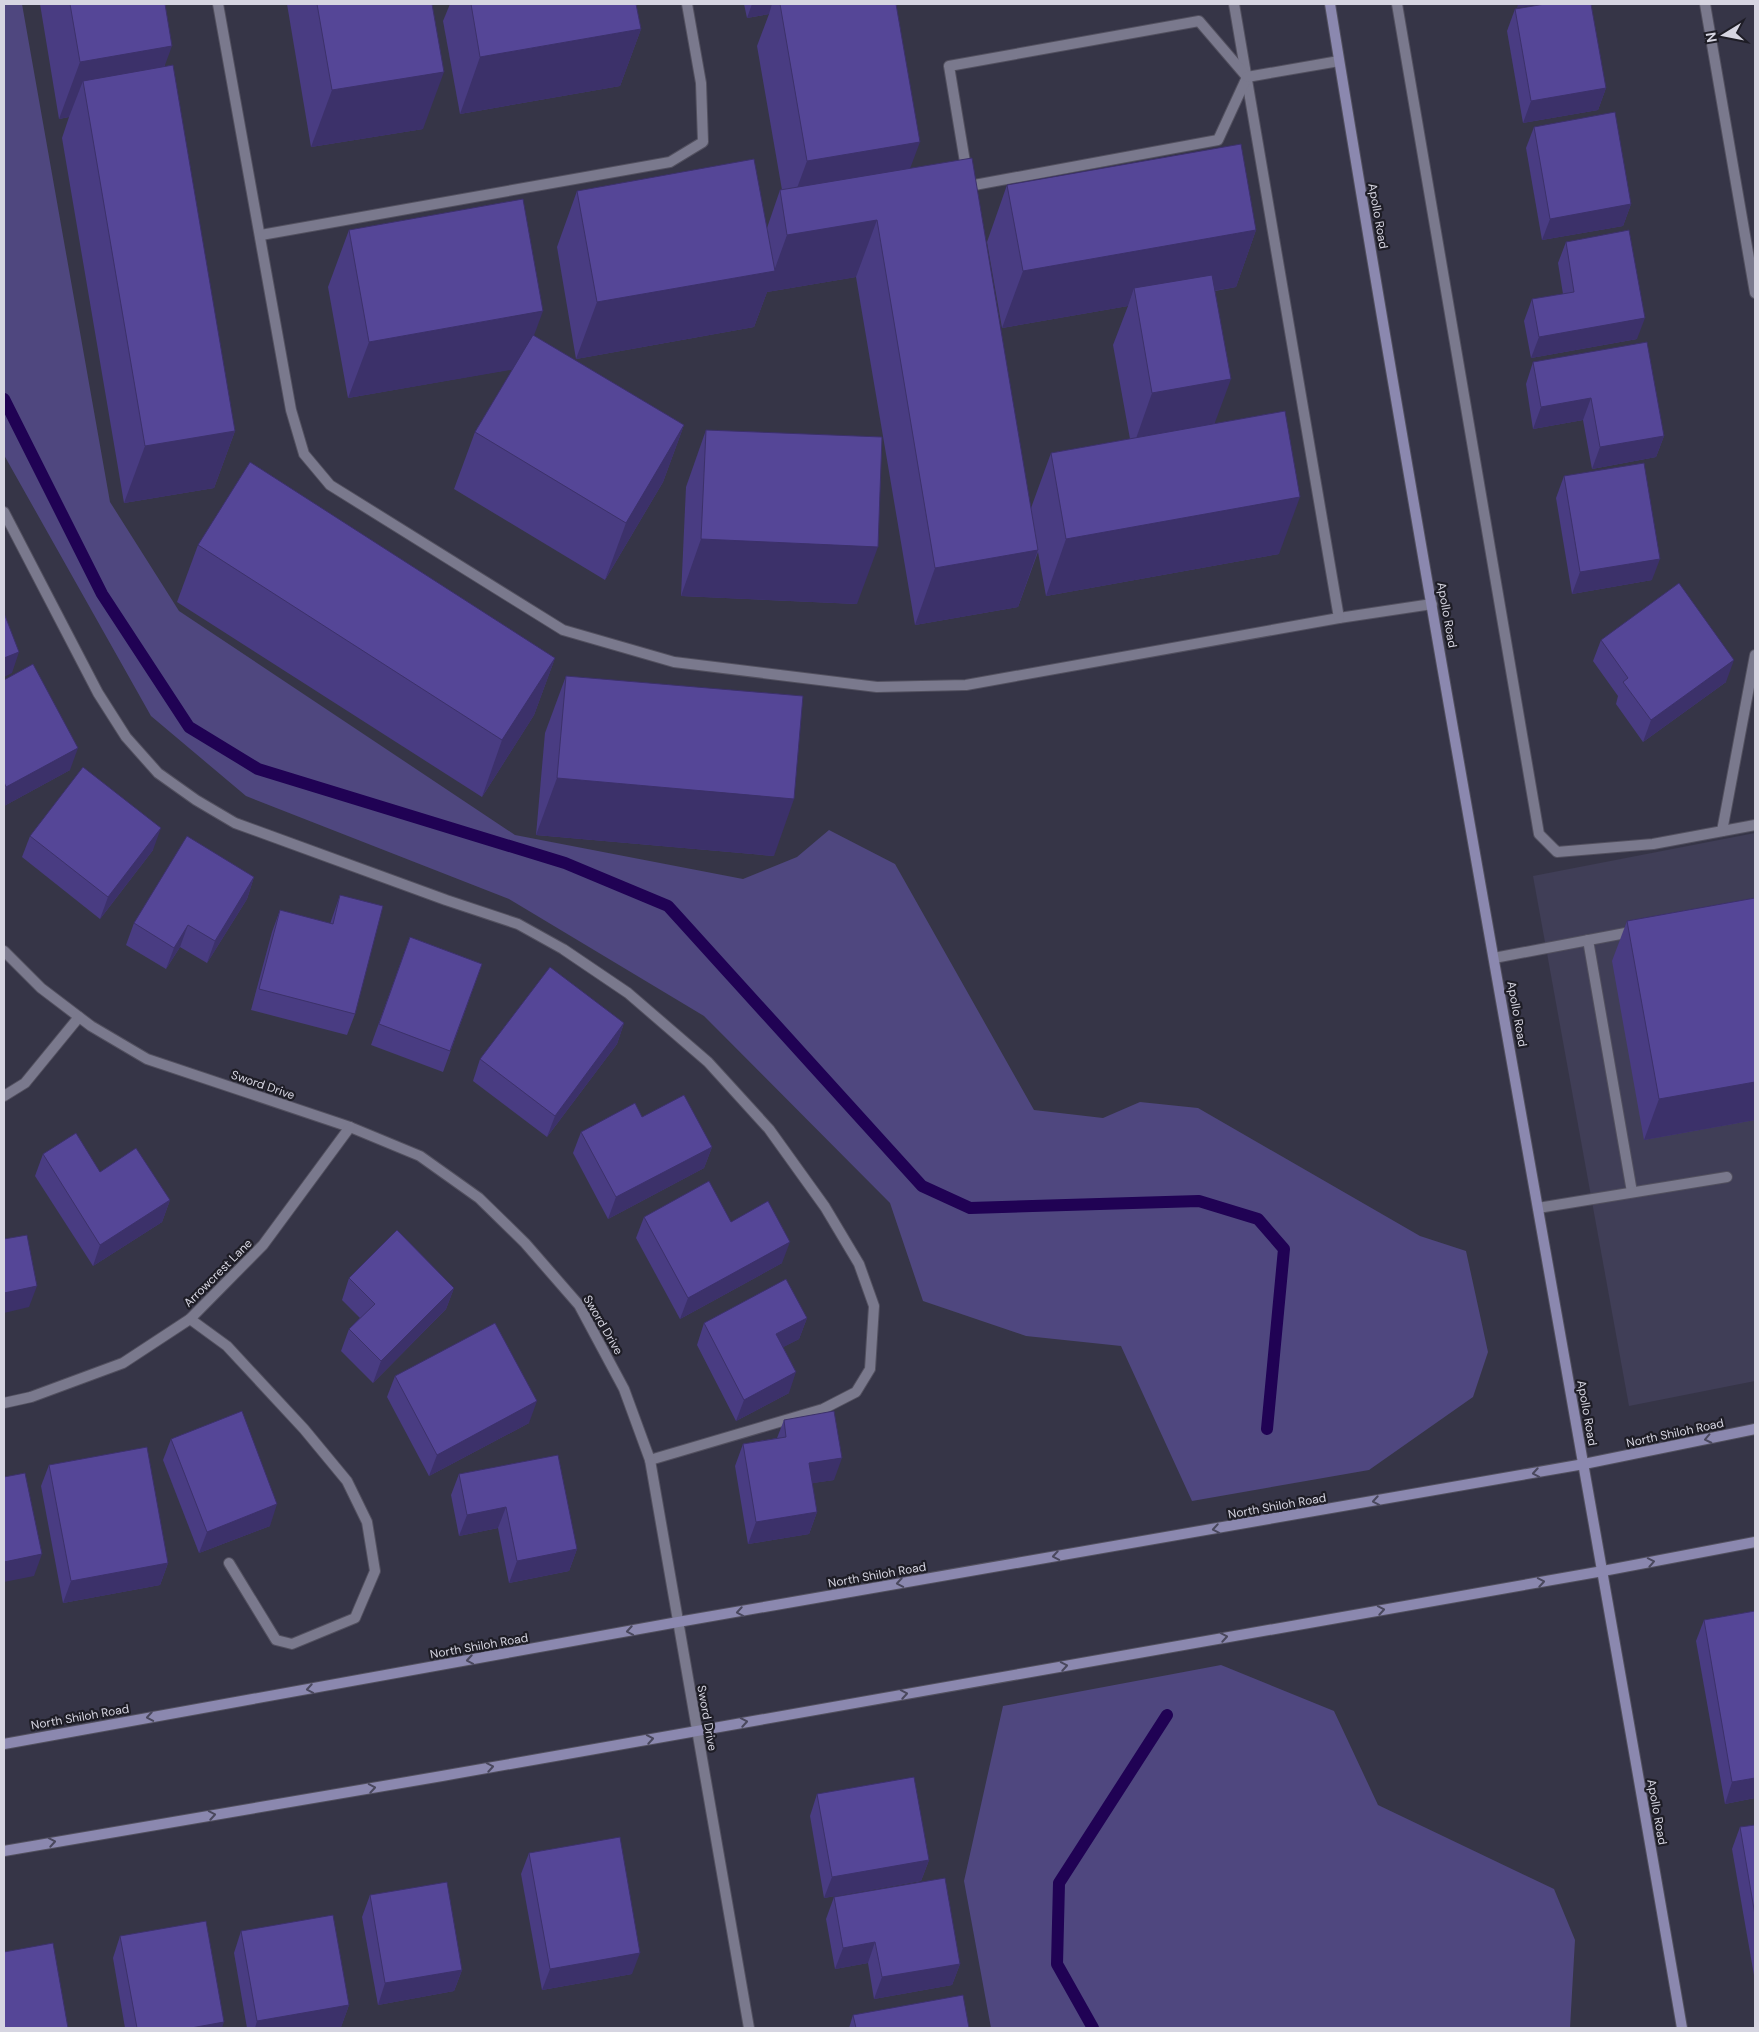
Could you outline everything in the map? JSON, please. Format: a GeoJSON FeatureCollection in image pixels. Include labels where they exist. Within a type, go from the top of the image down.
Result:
{"type":"FeatureCollection","features":[{"type":"Feature","properties":{"kind":"main road","name":"Apollo Road"},"geometry":{"type":"LineString","coordinates":[[1330,4],[1432,604],[1682,2028]]}},
{"type":"Feature","properties":{"kind":"main road","name":"North Shiloh Road"},"geometry":{"type":"LineString","coordinates":[[4,1744],[678,1622],[1584,1464],[1755,1429]]}},
{"type":"Feature","properties":{"kind":"main road"},"geometry":{"type":"LineString","coordinates":[[4,1851],[1603,1571],[1755,1542]]}},
{"type":"Feature","properties":{"kind":"street"},"geometry":{"type":"LineString","coordinates":[[218,4],[291,410],[304,454],[330,485],[563,630],[674,662],[877,687],[966,685],[1339,618],[1432,604]]}},
{"type":"Feature","properties":{"kind":"street"},"geometry":{"type":"LineString","coordinates":[[261,235],[670,162],[703,142],[701,83],[687,4]]}},
{"type":"Feature","properties":{"kind":"street"},"geometry":{"type":"LineString","coordinates":[[1234,4],[1339,618]]}},
{"type":"Feature","properties":{"kind":"street"},"geometry":{"type":"LineString","coordinates":[[1397,4],[1539,834],[1557,852],[1653,844],[1755,824]]}},
{"type":"Feature","properties":{"kind":"street"},"geometry":{"type":"LineString","coordinates":[[1705,4],[1755,293]]}},
{"type":"Feature","properties":{"kind":"street"},"geometry":{"type":"LineString","coordinates":[[1199,21],[1247,77],[1218,140],[969,186],[949,66],[1199,21]]}},
{"type":"Feature","properties":{"kind":"street"},"geometry":{"type":"LineString","coordinates":[[1247,77],[1339,61]]}},
{"type":"Feature","properties":{"kind":"street"},"geometry":{"type":"LineString","coordinates":[[4,512],[98,692],[126,737],[158,773],[196,800],[235,823],[446,900],[518,924],[563,949],[628,992],[708,1062],[769,1129],[825,1207],[859,1264],[874,1306],[870,1369],[856,1392],[823,1409],[650,1460]]}},
{"type":"Feature","properties":{"kind":"street"},"geometry":{"type":"LineString","coordinates":[[1722,831],[1755,655]]}},
{"type":"Feature","properties":{"kind":"street"},"geometry":{"type":"LineString","coordinates":[[1494,958],[1644,929]]}},
{"type":"Feature","properties":{"kind":"street"},"geometry":{"type":"LineString","coordinates":[[1588,940],[1632,1192]]}},
{"type":"Feature","properties":{"kind":"street","name":"Sword Drive"},"geometry":{"type":"LineString","coordinates":[[4,951],[41,988],[79,1017],[147,1059],[350,1127],[420,1156],[479,1198],[525,1243],[579,1305],[624,1389],[650,1460],[749,2028]]}},
{"type":"Feature","properties":{"kind":"street"},"geometry":{"type":"LineString","coordinates":[[4,1096],[25,1083],[79,1017]]}},
{"type":"Feature","properties":{"kind":"street","name":"Arrowcrest Lane"},"geometry":{"type":"LineString","coordinates":[[4,1403],[31,1397],[122,1363],[190,1319],[264,1245],[350,1127]]}},
{"type":"Feature","properties":{"kind":"street"},"geometry":{"type":"LineString","coordinates":[[1538,1208],[1727,1177]]}},
{"type":"Feature","properties":{"kind":"street"},"geometry":{"type":"LineString","coordinates":[[190,1319],[227,1346],[304,1429],[346,1481],[367,1522],[375,1571],[355,1618],[292,1644],[276,1640],[229,1563]]}},
{"type":"Feature","properties":{"kind":"shaded area"},"geometry":{"type":"Polygon","coordinates":[[[4,4],[22,4],[110,502],[179,611],[515,835],[743,879],[797,857],[829,830],[895,864],[1034,1110],[1103,1118],[1140,1102],[1198,1108],[1420,1236],[1466,1251],[1488,1352],[1473,1397],[1369,1470],[1192,1501],[1121,1346],[1026,1336],[923,1301],[890,1203],[704,1016],[509,899],[246,796],[151,716],[4,455],[4,4]]]}},
{"type":"Feature","properties":{"kind":"shaded area"},"geometry":{"type":"Polygon","coordinates":[[[1755,833],[1755,1381],[1629,1406],[1533,876],[1755,833]]]}},
{"type":"Feature","properties":{"kind":"shaded area"},"geometry":{"type":"Polygon","coordinates":[[[1221,1665],[1334,1711],[1378,1805],[1554,1889],[1575,1940],[1570,2028],[991,2028],[964,1881],[1003,1706],[1221,1665]]]}},
{"type":"Feature","properties":{"kind":"building"},"geometry":{"type":"Polygon","coordinates":[[[70,4],[165,4],[172,46],[80,62],[70,4]]]}},
{"type":"Feature","properties":{"kind":"building"},"geometry":{"type":"Polygon","coordinates":[[[317,4],[432,4],[444,72],[332,90],[317,4]]]}},
{"type":"Feature","properties":{"kind":"building"},"geometry":{"type":"Polygon","coordinates":[[[471,4],[636,4],[641,29],[480,57],[471,4]]]}},
{"type":"Feature","properties":{"kind":"building"},"geometry":{"type":"Polygon","coordinates":[[[780,4],[896,4],[920,142],[807,161],[780,4]]]}},
{"type":"Feature","properties":{"kind":"building"},"geometry":{"type":"Polygon","coordinates":[[[1545,4],[1591,4],[1606,88],[1531,101],[1515,9],[1545,4]]]}},
{"type":"Feature","properties":{"kind":"building"},"geometry":{"type":"Polygon","coordinates":[[[173,65],[235,431],[145,446],[83,81],[173,65]]]}},
{"type":"Feature","properties":{"kind":"building"},"geometry":{"type":"Polygon","coordinates":[[[1615,112],[1631,204],[1550,219],[1534,127],[1615,112]]]}},
{"type":"Feature","properties":{"kind":"building"},"geometry":{"type":"Polygon","coordinates":[[[1241,144],[1256,230],[1023,271],[1007,185],[1241,144]]]}},
{"type":"Feature","properties":{"kind":"building"},"geometry":{"type":"Polygon","coordinates":[[[972,158],[1038,550],[935,568],[877,220],[787,235],[780,190],[972,158]]]}},
{"type":"Feature","properties":{"kind":"building"},"geometry":{"type":"Polygon","coordinates":[[[754,159],[775,271],[597,302],[577,191],[754,159]]]}},
{"type":"Feature","properties":{"kind":"building"},"geometry":{"type":"Polygon","coordinates":[[[523,199],[543,311],[369,342],[349,230],[523,199]]]}},
{"type":"Feature","properties":{"kind":"building"},"geometry":{"type":"Polygon","coordinates":[[[1629,230],[1645,318],[1539,337],[1532,299],[1574,292],[1566,242],[1629,230]]]}},
{"type":"Feature","properties":{"kind":"building"},"geometry":{"type":"Polygon","coordinates":[[[1212,275],[1231,379],[1152,393],[1134,288],[1212,275]]]}},
{"type":"Feature","properties":{"kind":"building"},"geometry":{"type":"Polygon","coordinates":[[[533,335],[684,425],[626,523],[475,432],[533,335]]]}},
{"type":"Feature","properties":{"kind":"building"},"geometry":{"type":"Polygon","coordinates":[[[1647,342],[1664,436],[1600,447],[1591,398],[1541,407],[1533,362],[1647,342]]]}},
{"type":"Feature","properties":{"kind":"building"},"geometry":{"type":"Polygon","coordinates":[[[1285,411],[1300,497],[1066,539],[1051,453],[1285,411]]]}},
{"type":"Feature","properties":{"kind":"building"},"geometry":{"type":"Polygon","coordinates":[[[706,430],[882,437],[878,547],[701,539],[706,430]]]}},
{"type":"Feature","properties":{"kind":"building"},"geometry":{"type":"Polygon","coordinates":[[[250,462],[555,658],[502,740],[198,545],[250,462]]]}},
{"type":"Feature","properties":{"kind":"building"},"geometry":{"type":"Polygon","coordinates":[[[1644,463],[1660,559],[1580,572],[1564,476],[1644,463]]]}},
{"type":"Feature","properties":{"kind":"building"},"geometry":{"type":"Polygon","coordinates":[[[1679,583],[1734,660],[1651,720],[1623,682],[1628,678],[1601,640],[1679,583]]]}},
{"type":"Feature","properties":{"kind":"building"},"geometry":{"type":"Polygon","coordinates":[[[4,613],[19,652],[4,658],[4,613]]]}},
{"type":"Feature","properties":{"kind":"building"},"geometry":{"type":"Polygon","coordinates":[[[33,664],[78,748],[6,787],[4,782],[4,680],[33,664]]]}},
{"type":"Feature","properties":{"kind":"building"},"geometry":{"type":"Polygon","coordinates":[[[566,676],[803,696],[794,799],[557,778],[566,676]]]}},
{"type":"Feature","properties":{"kind":"building"},"geometry":{"type":"Polygon","coordinates":[[[83,767],[161,828],[108,897],[30,836],[83,767]]]}},
{"type":"Feature","properties":{"kind":"building"},"geometry":{"type":"Polygon","coordinates":[[[187,836],[254,877],[215,941],[188,925],[174,948],[134,923],[187,836]]]}},
{"type":"Feature","properties":{"kind":"building"},"geometry":{"type":"Polygon","coordinates":[[[340,895],[383,906],[355,1014],[259,989],[280,910],[333,924],[340,895]]]}},
{"type":"Feature","properties":{"kind":"building"},"geometry":{"type":"Polygon","coordinates":[[[1755,898],[1755,1082],[1659,1099],[1627,921],[1755,898]]]}},
{"type":"Feature","properties":{"kind":"building"},"geometry":{"type":"Polygon","coordinates":[[[410,937],[482,964],[450,1051],[379,1024],[410,937]]]}},
{"type":"Feature","properties":{"kind":"building"},"geometry":{"type":"Polygon","coordinates":[[[550,967],[624,1023],[555,1116],[480,1059],[550,967]]]}},
{"type":"Feature","properties":{"kind":"building"},"geometry":{"type":"Polygon","coordinates":[[[684,1095],[712,1147],[616,1197],[581,1132],[635,1103],[642,1117],[684,1095]]]}},
{"type":"Feature","properties":{"kind":"building"},"geometry":{"type":"Polygon","coordinates":[[[76,1133],[100,1172],[136,1148],[170,1200],[100,1245],[43,1154],[76,1133]]]}},
{"type":"Feature","properties":{"kind":"building"},"geometry":{"type":"Polygon","coordinates":[[[709,1181],[731,1222],[768,1201],[790,1242],[688,1298],[644,1217],[709,1181]]]}},
{"type":"Feature","properties":{"kind":"building"},"geometry":{"type":"Polygon","coordinates":[[[397,1230],[454,1288],[381,1361],[349,1329],[375,1304],[349,1278],[397,1230]]]}},
{"type":"Feature","properties":{"kind":"building"},"geometry":{"type":"Polygon","coordinates":[[[27,1235],[37,1286],[4,1293],[4,1239],[27,1235]]]}},
{"type":"Feature","properties":{"kind":"building"},"geometry":{"type":"Polygon","coordinates":[[[786,1279],[807,1318],[776,1334],[796,1372],[744,1400],[704,1323],[786,1279]]]}},
{"type":"Feature","properties":{"kind":"building"},"geometry":{"type":"Polygon","coordinates":[[[495,1323],[537,1401],[437,1455],[395,1376],[495,1323]]]}},
{"type":"Feature","properties":{"kind":"building"},"geometry":{"type":"Polygon","coordinates":[[[242,1411],[277,1504],[207,1532],[171,1439],[242,1411]]]}},
{"type":"Feature","properties":{"kind":"building"},"geometry":{"type":"Polygon","coordinates":[[[834,1411],[842,1458],[809,1463],[817,1512],[756,1522],[743,1444],[786,1437],[784,1420],[834,1411]]]}},
{"type":"Feature","properties":{"kind":"building"},"geometry":{"type":"Polygon","coordinates":[[[147,1447],[168,1563],[71,1581],[49,1465],[147,1447]]]}},
{"type":"Feature","properties":{"kind":"building"},"geometry":{"type":"Polygon","coordinates":[[[558,1455],[577,1549],[517,1561],[506,1507],[467,1515],[459,1474],[558,1455]]]}},
{"type":"Feature","properties":{"kind":"building"},"geometry":{"type":"Polygon","coordinates":[[[25,1473],[42,1554],[4,1562],[4,1477],[25,1473]]]}},
{"type":"Feature","properties":{"kind":"building"},"geometry":{"type":"Polygon","coordinates":[[[1755,1611],[1755,1778],[1732,1782],[1704,1620],[1755,1611]]]}},
{"type":"Feature","properties":{"kind":"building"},"geometry":{"type":"Polygon","coordinates":[[[914,1777],[929,1860],[832,1877],[817,1794],[914,1777]]]}},
{"type":"Feature","properties":{"kind":"building"},"geometry":{"type":"Polygon","coordinates":[[[1755,1825],[1755,1915],[1740,1827],[1755,1825]]]}},
{"type":"Feature","properties":{"kind":"building"},"geometry":{"type":"Polygon","coordinates":[[[620,1837],[640,1953],[550,1969],[529,1853],[620,1837]]]}},
{"type":"Feature","properties":{"kind":"building"},"geometry":{"type":"Polygon","coordinates":[[[945,1878],[960,1964],[882,1977],[875,1942],[843,1948],[834,1897],[945,1878]]]}},
{"type":"Feature","properties":{"kind":"building"},"geometry":{"type":"Polygon","coordinates":[[[447,1882],[462,1970],[385,1983],[370,1895],[447,1882]]]}},
{"type":"Feature","properties":{"kind":"building"},"geometry":{"type":"Polygon","coordinates":[[[333,1915],[349,2005],[257,2021],[241,1931],[333,1915]]]}},
{"type":"Feature","properties":{"kind":"building"},"geometry":{"type":"Polygon","coordinates":[[[206,1921],[224,2022],[191,2028],[137,2028],[120,1936],[206,1921]]]}},
{"type":"Feature","properties":{"kind":"building"},"geometry":{"type":"Polygon","coordinates":[[[53,1943],[68,2028],[4,2028],[4,1952],[53,1943]]]}},
{"type":"Feature","properties":{"kind":"building"},"geometry":{"type":"Polygon","coordinates":[[[963,1995],[969,2028],[856,2028],[853,2015],[963,1995]]]}},
{"type":"Feature","properties":{"kind":"waterway"},"geometry":{"type":"LineString","coordinates":[[4,399],[102,594],[189,727],[258,769],[565,863],[668,906],[922,1186],[970,1208],[1199,1201],[1258,1219],[1284,1249],[1267,1429]]}},
{"type":"Feature","properties":{"kind":"waterway"},"geometry":{"type":"LineString","coordinates":[[1093,2028],[1057,1964],[1059,1883],[1167,1715]]}}]}
